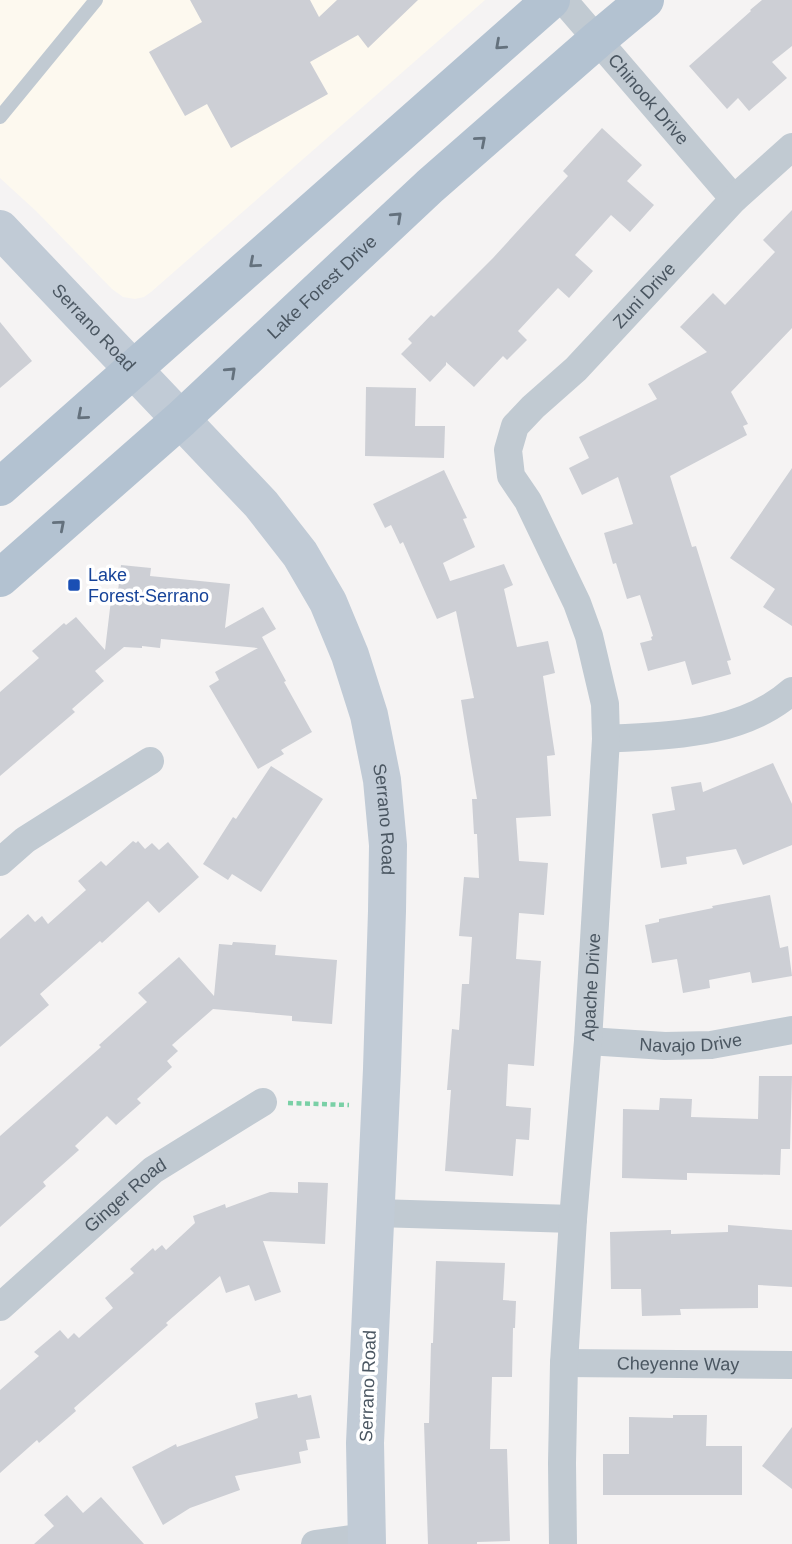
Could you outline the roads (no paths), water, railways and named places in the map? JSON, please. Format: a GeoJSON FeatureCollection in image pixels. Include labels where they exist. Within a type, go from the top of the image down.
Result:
{"type":"FeatureCollection","features":[{"type":"Feature","properties":{"kind":"main road"},"geometry":{"type":"LineString","coordinates":[[0,487],[551,0]]}},
{"type":"Feature","properties":{"kind":"main road","name":"Lake Forest Drive"},"geometry":{"type":"LineString","coordinates":[[0,578],[181,419],[430,186],[645,0]]}},
{"type":"Feature","properties":{"kind":"street","name":"Chinook Drive"},"geometry":{"type":"LineString","coordinates":[[563,0],[734,199]]}},
{"type":"Feature","properties":{"kind":"street","name":"Zuni Drive"},"geometry":{"type":"LineString","coordinates":[[508,450],[515,426],[576,369],[734,199],[792,147]]}},
{"type":"Feature","properties":{"kind":"street","name":"Serrano Road"},"geometry":{"type":"LineString","coordinates":[[0,229],[261,504],[300,554],[328,602],[369,715],[382,780],[388,845],[381,1106],[365,1443],[367,1541]]}},
{"type":"Feature","properties":{"kind":"street","name":"Apache Drive"},"geometry":{"type":"LineString","coordinates":[[508,450],[511,476],[528,501],[577,603],[589,636],[605,704],[606,739],[588,1041],[564,1363],[563,1544]]}},
{"type":"Feature","properties":{"kind":"street"},"geometry":{"type":"LineString","coordinates":[[606,739],[677,735],[722,727],[757,713],[792,691]]}},
{"type":"Feature","properties":{"kind":"street"},"geometry":{"type":"LineString","coordinates":[[0,862],[24,840],[150,761]]}},
{"type":"Feature","properties":{"kind":"street","name":"Navajo Drive"},"geometry":{"type":"LineString","coordinates":[[588,1041],[665,1046],[711,1045],[792,1030]]}},
{"type":"Feature","properties":{"kind":"street","name":"Ginger Road"},"geometry":{"type":"LineString","coordinates":[[0,1307],[153,1170],[263,1102]]}},
{"type":"Feature","properties":{"kind":"street"},"geometry":{"type":"LineString","coordinates":[[376,1213],[573,1219]]}},
{"type":"Feature","properties":{"kind":"street","name":"Cheyenne Way"},"geometry":{"type":"LineString","coordinates":[[564,1363],[792,1365]]}},
{"type":"Feature","properties":{"kind":"street"},"geometry":{"type":"LineString","coordinates":[[315,1544],[367,1541]]}},
{"type":"Feature","properties":{"kind":"lane"},"geometry":{"type":"LineString","coordinates":[[0,117],[96,0]]}},
{"type":"Feature","properties":{"kind":"place","name":"Lake Forest-Serrano"},"geometry":{"type":"Point","coordinates":[74,585]}}]}
